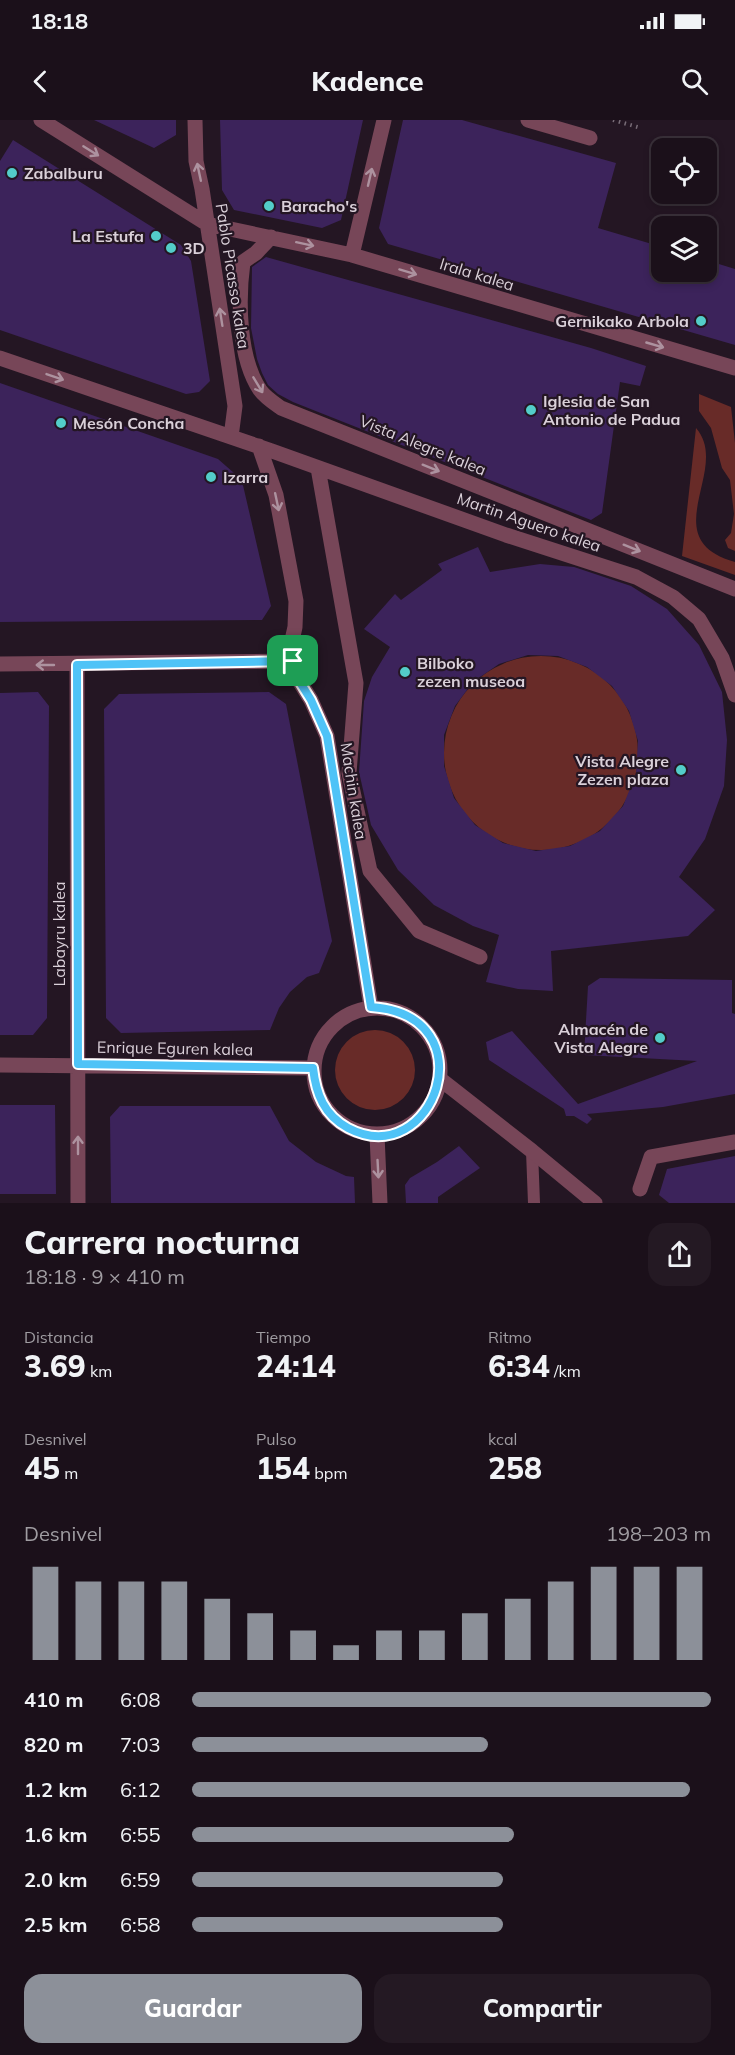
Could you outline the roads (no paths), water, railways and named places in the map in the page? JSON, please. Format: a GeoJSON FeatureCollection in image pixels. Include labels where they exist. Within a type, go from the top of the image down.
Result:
{"type":"FeatureCollection","features":[{"type":"Feature","properties":{"kind":"street","name":"Pablo Picasso kalea"},"geometry":{"type":"LineString","coordinates":[[195,120],[196,161],[235,406],[231,437]]}},
{"type":"Feature","properties":{"kind":"street"},"geometry":{"type":"LineString","coordinates":[[352,255],[384,120]]}},
{"type":"Feature","properties":{"kind":"street"},"geometry":{"type":"LineString","coordinates":[[528,120],[590,138]]}},
{"type":"Feature","properties":{"kind":"street"},"geometry":{"type":"LineString","coordinates":[[46,122],[207,224]]}},
{"type":"Feature","properties":{"kind":"street","name":"Irala kalea"},"geometry":{"type":"LineString","coordinates":[[207,224],[352,255],[735,368]]}},
{"type":"Feature","properties":{"kind":"street","name":"Vista Alegre kalea"},"geometry":{"type":"LineString","coordinates":[[271,237],[256,253],[243,262],[240,282],[244,349],[251,373],[261,392],[281,408],[735,589]]}},
{"type":"Feature","properties":{"kind":"street","name":"Martin Aguero kalea"},"geometry":{"type":"LineString","coordinates":[[0,358],[259,446],[506,535],[636,577],[674,597],[699,619],[722,658],[735,695]]}},
{"type":"Feature","properties":{"kind":"street","name":"Machin kalea"},"geometry":{"type":"LineString","coordinates":[[259,446],[276,495],[296,601],[295,627],[291,645],[293,661],[298,679],[311,700],[327,736],[371,1007]]}},
{"type":"Feature","properties":{"kind":"street"},"geometry":{"type":"LineString","coordinates":[[318,468],[356,683],[349,773],[370,871],[419,932],[480,957]]}},
{"type":"Feature","properties":{"kind":"street"},"geometry":{"type":"LineString","coordinates":[[0,664],[293,661]]}},
{"type":"Feature","properties":{"kind":"street","name":"Labayru kalea"},"geometry":{"type":"LineString","coordinates":[[77,665],[78,1203]]}},
{"type":"Feature","properties":{"kind":"street"},"geometry":{"type":"LineString","coordinates":[[371,1007],[390,1009],[408,1015],[423,1027],[434,1042],[440,1060],[440,1079],[435,1097],[425,1113],[411,1125],[395,1133],[377,1135],[356,1132],[338,1122],[324,1107],[315,1088],[313,1068],[317,1050],[325,1033],[338,1020],[354,1011],[371,1007]]}},
{"type":"Feature","properties":{"kind":"street","name":"Enrique Eguren kalea"},"geometry":{"type":"LineString","coordinates":[[0,1065],[313,1068]]}},
{"type":"Feature","properties":{"kind":"street"},"geometry":{"type":"LineString","coordinates":[[440,1079],[532,1150],[595,1203]]}},
{"type":"Feature","properties":{"kind":"street"},"geometry":{"type":"LineString","coordinates":[[377,1135],[380,1203]]}},
{"type":"Feature","properties":{"kind":"street"},"geometry":{"type":"LineString","coordinates":[[640,1189],[651,1157],[735,1142]]}},
{"type":"Feature","properties":{"kind":"lane"},"geometry":{"type":"LineString","coordinates":[[532,1150],[534,1203]]}},
{"type":"Feature","properties":{"kind":"place","name":"Zabalburu"},"geometry":{"type":"Point","coordinates":[12,173]}},
{"type":"Feature","properties":{"kind":"place","name":"Baracho's"},"geometry":{"type":"Point","coordinates":[269,206]}},
{"type":"Feature","properties":{"kind":"place","name":"La Estufa"},"geometry":{"type":"Point","coordinates":[156,236]}},
{"type":"Feature","properties":{"kind":"place","name":"3D"},"geometry":{"type":"Point","coordinates":[171,248]}},
{"type":"Feature","properties":{"kind":"place","name":"Gernikako Arbola"},"geometry":{"type":"Point","coordinates":[701,321]}},
{"type":"Feature","properties":{"kind":"place","name":"Iglesia de San Antonio de Padua"},"geometry":{"type":"Point","coordinates":[531,410]}},
{"type":"Feature","properties":{"kind":"place","name":"Mesón Concha"},"geometry":{"type":"Point","coordinates":[61,423]}},
{"type":"Feature","properties":{"kind":"place","name":"Izarra"},"geometry":{"type":"Point","coordinates":[211,477]}},
{"type":"Feature","properties":{"kind":"place","name":"Bilboko zezen museoa"},"geometry":{"type":"Point","coordinates":[405,672]}},
{"type":"Feature","properties":{"kind":"place","name":"Vista Alegre Zezen plaza"},"geometry":{"type":"Point","coordinates":[681,770]}},
{"type":"Feature","properties":{"kind":"place","name":"Almacén de Vista Alegre"},"geometry":{"type":"Point","coordinates":[660,1038]}}]}
